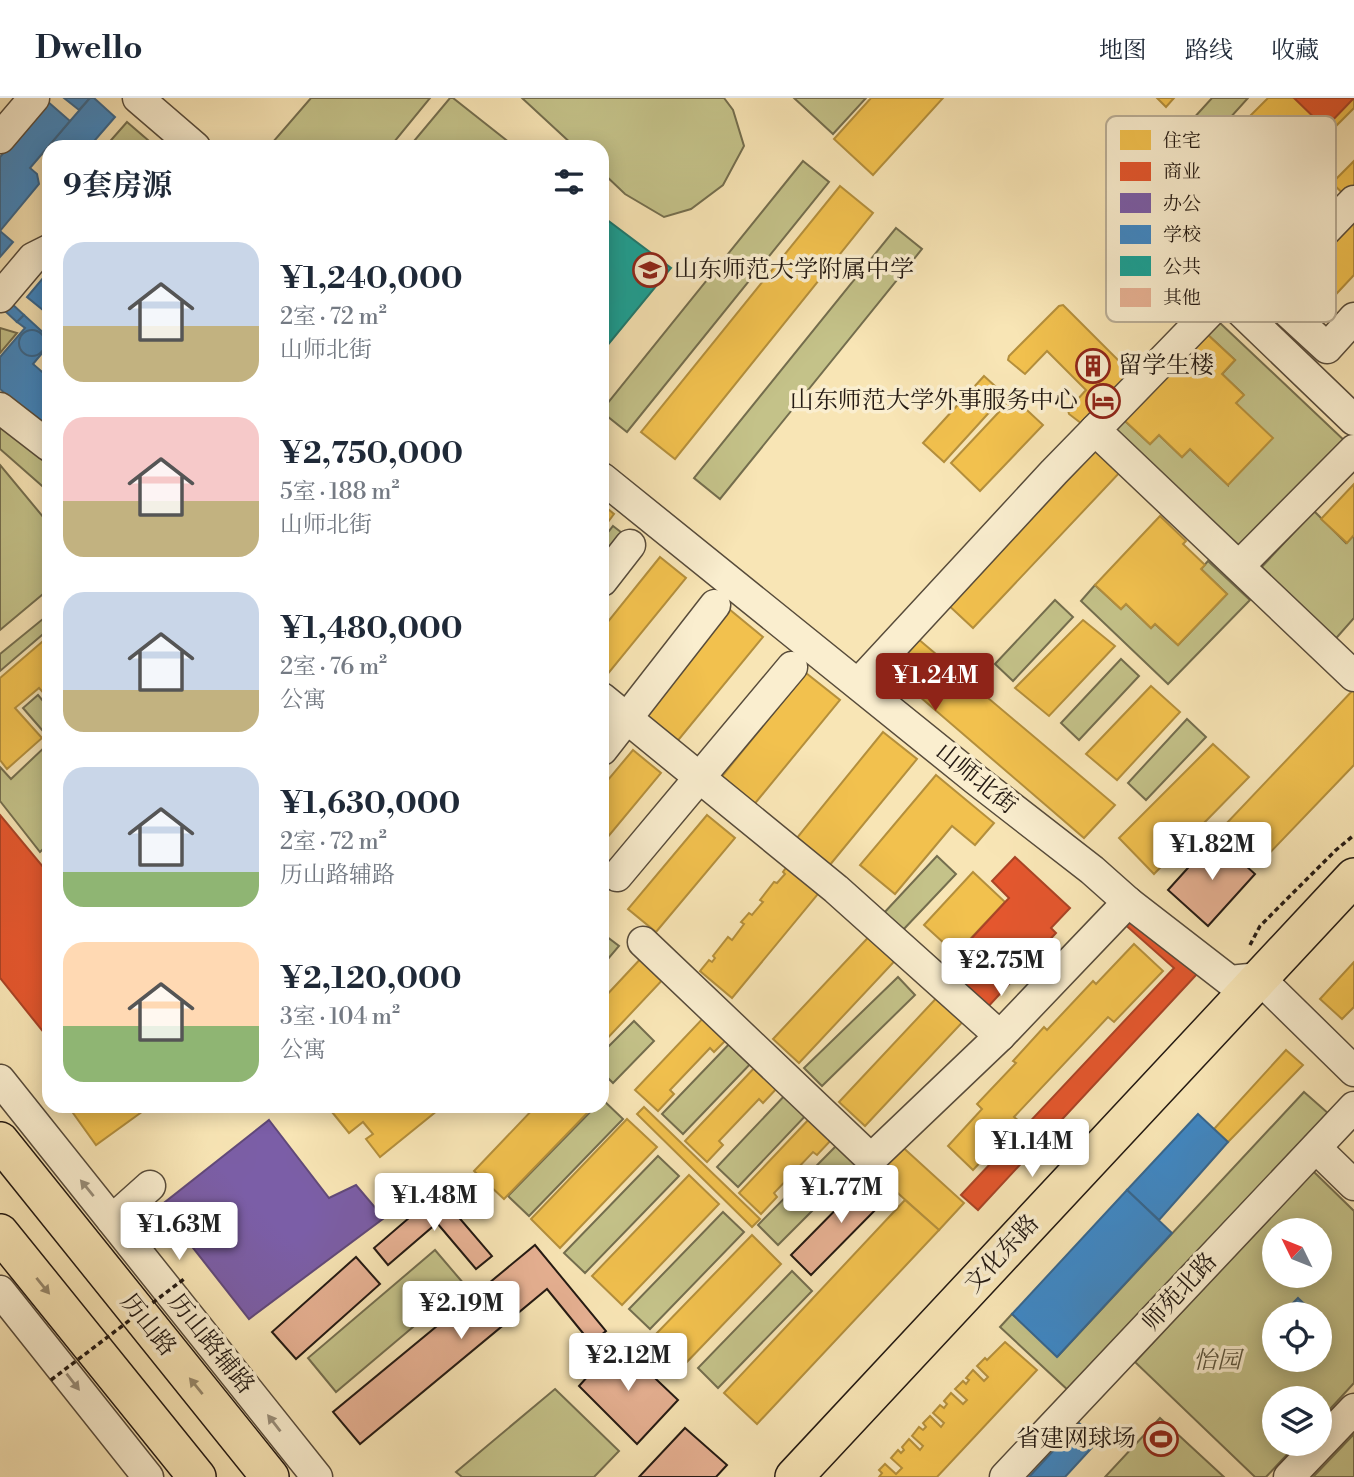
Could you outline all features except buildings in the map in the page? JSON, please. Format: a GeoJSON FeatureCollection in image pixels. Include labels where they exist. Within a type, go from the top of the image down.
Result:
{"type":"FeatureCollection","features":[{"type":"Feature","properties":{"kind":"main road","name":"文化东路"},"geometry":{"type":"LineString","coordinates":[[793,1477],[1354,877]]}},
{"type":"Feature","properties":{"kind":"main road","name":"历山路"},"geometry":{"type":"LineString","coordinates":[[0,1141],[270,1477]]}},
{"type":"Feature","properties":{"kind":"main road"},"geometry":{"type":"LineString","coordinates":[[0,1233],[198,1477]]}},
{"type":"Feature","properties":{"kind":"street"},"geometry":{"type":"LineString","coordinates":[[0,138],[34,98]]}},
{"type":"Feature","properties":{"kind":"street"},"geometry":{"type":"LineString","coordinates":[[138,98],[187,140]]}},
{"type":"Feature","properties":{"kind":"street"},"geometry":{"type":"LineString","coordinates":[[1336,220],[1354,201]]}},
{"type":"Feature","properties":{"kind":"street"},"geometry":{"type":"LineString","coordinates":[[0,297],[33,258],[42,254]]}},
{"type":"Feature","properties":{"kind":"street"},"geometry":{"type":"LineString","coordinates":[[1299,322],[1327,348],[1354,318]]}},
{"type":"Feature","properties":{"kind":"street"},"geometry":{"type":"LineString","coordinates":[[858,684],[1054,472],[1200,322]]}},
{"type":"Feature","properties":{"kind":"street"},"geometry":{"type":"LineString","coordinates":[[1252,322],[1354,419]]}},
{"type":"Feature","properties":{"kind":"street"},"geometry":{"type":"LineString","coordinates":[[0,408],[42,441]]}},
{"type":"Feature","properties":{"kind":"street"},"geometry":{"type":"LineString","coordinates":[[1095,430],[1354,676]]}},
{"type":"Feature","properties":{"kind":"street"},"geometry":{"type":"LineString","coordinates":[[1239,566],[1354,450]]}},
{"type":"Feature","properties":{"kind":"street","name":"山师北街"},"geometry":{"type":"LineString","coordinates":[[609,484],[1092,870],[1128,902],[1230,981],[1259,978]]}},
{"type":"Feature","properties":{"kind":"street"},"geometry":{"type":"LineString","coordinates":[[609,572],[630,545]]}},
{"type":"Feature","properties":{"kind":"street"},"geometry":{"type":"LineString","coordinates":[[609,740],[715,605]]}},
{"type":"Feature","properties":{"kind":"street"},"geometry":{"type":"LineString","coordinates":[[617,877],[792,667]]}},
{"type":"Feature","properties":{"kind":"street"},"geometry":{"type":"LineString","coordinates":[[609,704],[836,889],[1000,1035]]}},
{"type":"Feature","properties":{"kind":"street"},"geometry":{"type":"LineString","coordinates":[[643,942],[871,1159],[1000,1035],[1128,902]]}},
{"type":"Feature","properties":{"kind":"street"},"geometry":{"type":"LineString","coordinates":[[1259,978],[1354,1071]]}},
{"type":"Feature","properties":{"kind":"street","name":"历山路辅路"},"geometry":{"type":"LineString","coordinates":[[0,1080],[317,1477]]}},
{"type":"Feature","properties":{"kind":"street","name":"师苑北路"},"geometry":{"type":"LineString","coordinates":[[1005,1477],[1354,1107]]}},
{"type":"Feature","properties":{"kind":"street"},"geometry":{"type":"LineString","coordinates":[[1316,1148],[1354,1185]]}},
{"type":"Feature","properties":{"kind":"street"},"geometry":{"type":"LineString","coordinates":[[112,1220],[150,1186]]}},
{"type":"Feature","properties":{"kind":"street"},"geometry":{"type":"LineString","coordinates":[[0,1291],[148,1477]]}},
{"type":"Feature","properties":{"kind":"street"},"geometry":{"type":"LineString","coordinates":[[1289,1477],[1354,1409]]}},
{"type":"Feature","properties":{"kind":"path"},"geometry":{"type":"LineString","coordinates":[[51,1380],[184,1279]]}},
{"type":"Feature","properties":{"kind":"green space"},"geometry":{"type":"Polygon","coordinates":[[[311,98],[430,98],[396,140],[275,140],[311,98]]]}},
{"type":"Feature","properties":{"kind":"green space"},"geometry":{"type":"Polygon","coordinates":[[[450,98],[453,98],[506,140],[415,140],[450,98]]]}},
{"type":"Feature","properties":{"kind":"green space"},"geometry":{"type":"Polygon","coordinates":[[[522,98],[724,98],[733,110],[744,146],[723,185],[691,209],[664,217],[625,194],[609,179],[609,140],[567,140],[522,98]]]}},
{"type":"Feature","properties":{"kind":"green space"},"geometry":{"type":"Polygon","coordinates":[[[794,98],[866,98],[833,134],[794,98]]]}},
{"type":"Feature","properties":{"kind":"green space"},"geometry":{"type":"Polygon","coordinates":[[[1212,98],[1248,98],[1232,116],[1196,116],[1212,98]]]}},
{"type":"Feature","properties":{"kind":"green space"},"geometry":{"type":"Polygon","coordinates":[[[127,122],[148,140],[111,140],[127,122]]]}},
{"type":"Feature","properties":{"kind":"green space"},"geometry":{"type":"Polygon","coordinates":[[[803,161],[829,182],[627,432],[609,418],[609,401],[803,161]]]}},
{"type":"Feature","properties":{"kind":"green space"},"geometry":{"type":"Polygon","coordinates":[[[896,228],[922,249],[720,499],[694,478],[896,228]]]}},
{"type":"Feature","properties":{"kind":"green space"},"geometry":{"type":"Polygon","coordinates":[[[1220,323],[1347,443],[1237,558],[1108,437],[1124,420],[1150,444],[1159,435],[1182,457],[1190,449],[1228,485],[1236,403],[1243,394],[1222,374],[1235,360],[1208,335],[1220,323]]]}},
{"type":"Feature","properties":{"kind":"green space"},"geometry":{"type":"Polygon","coordinates":[[[0,328],[17,333],[0,353],[0,328]]]}},
{"type":"Feature","properties":{"kind":"green space"},"geometry":{"type":"Polygon","coordinates":[[[0,420],[42,453],[42,486],[0,449],[0,420]]]}},
{"type":"Feature","properties":{"kind":"green space"},"geometry":{"type":"Polygon","coordinates":[[[0,465],[42,516],[42,595],[0,630],[0,465]]]}},
{"type":"Feature","properties":{"kind":"green space"},"geometry":{"type":"Polygon","coordinates":[[[1314,511],[1346,543],[1354,535],[1354,618],[1331,644],[1257,572],[1314,511]]]}},
{"type":"Feature","properties":{"kind":"green space"},"geometry":{"type":"Polygon","coordinates":[[[613,526],[643,549],[609,592],[609,531],[613,526]]]}},
{"type":"Feature","properties":{"kind":"green space"},"geometry":{"type":"Polygon","coordinates":[[[1208,561],[1250,600],[1168,684],[1081,601],[1095,585],[1121,609],[1126,604],[1151,628],[1155,624],[1178,645],[1227,594],[1201,569],[1208,561]]]}},
{"type":"Feature","properties":{"kind":"green space"},"geometry":{"type":"Polygon","coordinates":[[[1055,600],[1073,617],[1013,681],[995,664],[1055,600]]]}},
{"type":"Feature","properties":{"kind":"green space"},"geometry":{"type":"Polygon","coordinates":[[[42,620],[42,635],[0,671],[0,654],[42,620]]]}},
{"type":"Feature","properties":{"kind":"green space"},"geometry":{"type":"Polygon","coordinates":[[[1121,659],[1139,676],[1079,740],[1061,723],[1121,659]]]}},
{"type":"Feature","properties":{"kind":"green space"},"geometry":{"type":"Polygon","coordinates":[[[38,695],[42,700],[42,730],[23,708],[38,695]]]}},
{"type":"Feature","properties":{"kind":"green space"},"geometry":{"type":"Polygon","coordinates":[[[1187,719],[1206,737],[1146,800],[1128,783],[1187,719]]]}},
{"type":"Feature","properties":{"kind":"green space"},"geometry":{"type":"Polygon","coordinates":[[[42,750],[40,852],[0,801],[0,767],[11,779],[42,750]]]}},
{"type":"Feature","properties":{"kind":"green space"},"geometry":{"type":"Polygon","coordinates":[[[937,856],[956,874],[902,931],[883,914],[937,856]]]}},
{"type":"Feature","properties":{"kind":"green space"},"geometry":{"type":"Polygon","coordinates":[[[609,938],[619,946],[609,958],[609,938]]]}},
{"type":"Feature","properties":{"kind":"green space"},"geometry":{"type":"Polygon","coordinates":[[[898,977],[915,995],[822,1086],[804,1068],[898,977]]]}},
{"type":"Feature","properties":{"kind":"green space"},"geometry":{"type":"Polygon","coordinates":[[[634,1021],[654,1041],[613,1083],[609,1079],[609,1046],[634,1021]]]}},
{"type":"Feature","properties":{"kind":"green space"},"geometry":{"type":"Polygon","coordinates":[[[734,1039],[755,1059],[683,1134],[662,1114],[734,1039]]]}},
{"type":"Feature","properties":{"kind":"green space"},"geometry":{"type":"Polygon","coordinates":[[[788,1092],[809,1112],[738,1187],[717,1167],[788,1092]]]}},
{"type":"Feature","properties":{"kind":"green space"},"geometry":{"type":"Polygon","coordinates":[[[1304,1092],[1329,1114],[1070,1392],[1000,1327],[1012,1314],[1058,1356],[1304,1092]]]}},
{"type":"Feature","properties":{"kind":"green space"},"geometry":{"type":"Polygon","coordinates":[[[609,1106],[623,1119],[529,1216],[508,1196],[589,1113],[609,1113],[609,1106]]]}},
{"type":"Feature","properties":{"kind":"green space"},"geometry":{"type":"Polygon","coordinates":[[[837,1145],[858,1165],[778,1245],[758,1225],[837,1145]]]}},
{"type":"Feature","properties":{"kind":"green space"},"geometry":{"type":"Polygon","coordinates":[[[658,1156],[679,1176],[585,1273],[564,1253],[658,1156]]]}},
{"type":"Feature","properties":{"kind":"green space","name":"怡园"},"geometry":{"type":"Polygon","coordinates":[[[1313,1171],[1354,1211],[1354,1383],[1332,1407],[1332,1386],[1262,1386],[1262,1456],[1286,1456],[1266,1477],[1255,1477],[1135,1362],[1262,1226],[1262,1288],[1332,1288],[1332,1218],[1269,1218],[1313,1171]]]}},
{"type":"Feature","properties":{"kind":"green space"},"geometry":{"type":"Polygon","coordinates":[[[723,1212],[744,1232],[650,1329],[629,1309],[723,1212]]]}},
{"type":"Feature","properties":{"kind":"green space"},"geometry":{"type":"Polygon","coordinates":[[[435,1250],[464,1284],[336,1392],[308,1358],[435,1250]]]}},
{"type":"Feature","properties":{"kind":"green space"},"geometry":{"type":"Polygon","coordinates":[[[792,1271],[812,1291],[718,1388],[698,1368],[792,1271]]]}},
{"type":"Feature","properties":{"kind":"green space"},"geometry":{"type":"Polygon","coordinates":[[[555,1389],[619,1451],[594,1477],[462,1477],[456,1472],[555,1389]]]}},
{"type":"Feature","properties":{"kind":"green space","name":"省建网球场"},"geometry":{"type":"Polygon","coordinates":[[[1160,1418],[1224,1477],[1105,1477],[1160,1418]]]}},
{"type":"Feature","properties":{"kind":"green space"},"geometry":{"type":"Polygon","coordinates":[[[1354,1434],[1354,1477],[1313,1477],[1354,1434]]]}},
{"type":"Feature","properties":{"kind":"place","name":"山东师范大学附属中学"},"geometry":{"type":"Point","coordinates":[650,270]}},
{"type":"Feature","properties":{"kind":"place","name":"留学生楼"},"geometry":{"type":"Point","coordinates":[1093,366]}},
{"type":"Feature","properties":{"kind":"place","name":"山东师范大学外事服务中心"},"geometry":{"type":"Point","coordinates":[1103,401]}},
{"type":"Feature","properties":{"kind":"place","name":"省建网球场"},"geometry":{"type":"Point","coordinates":[1161,1439]}}]}
